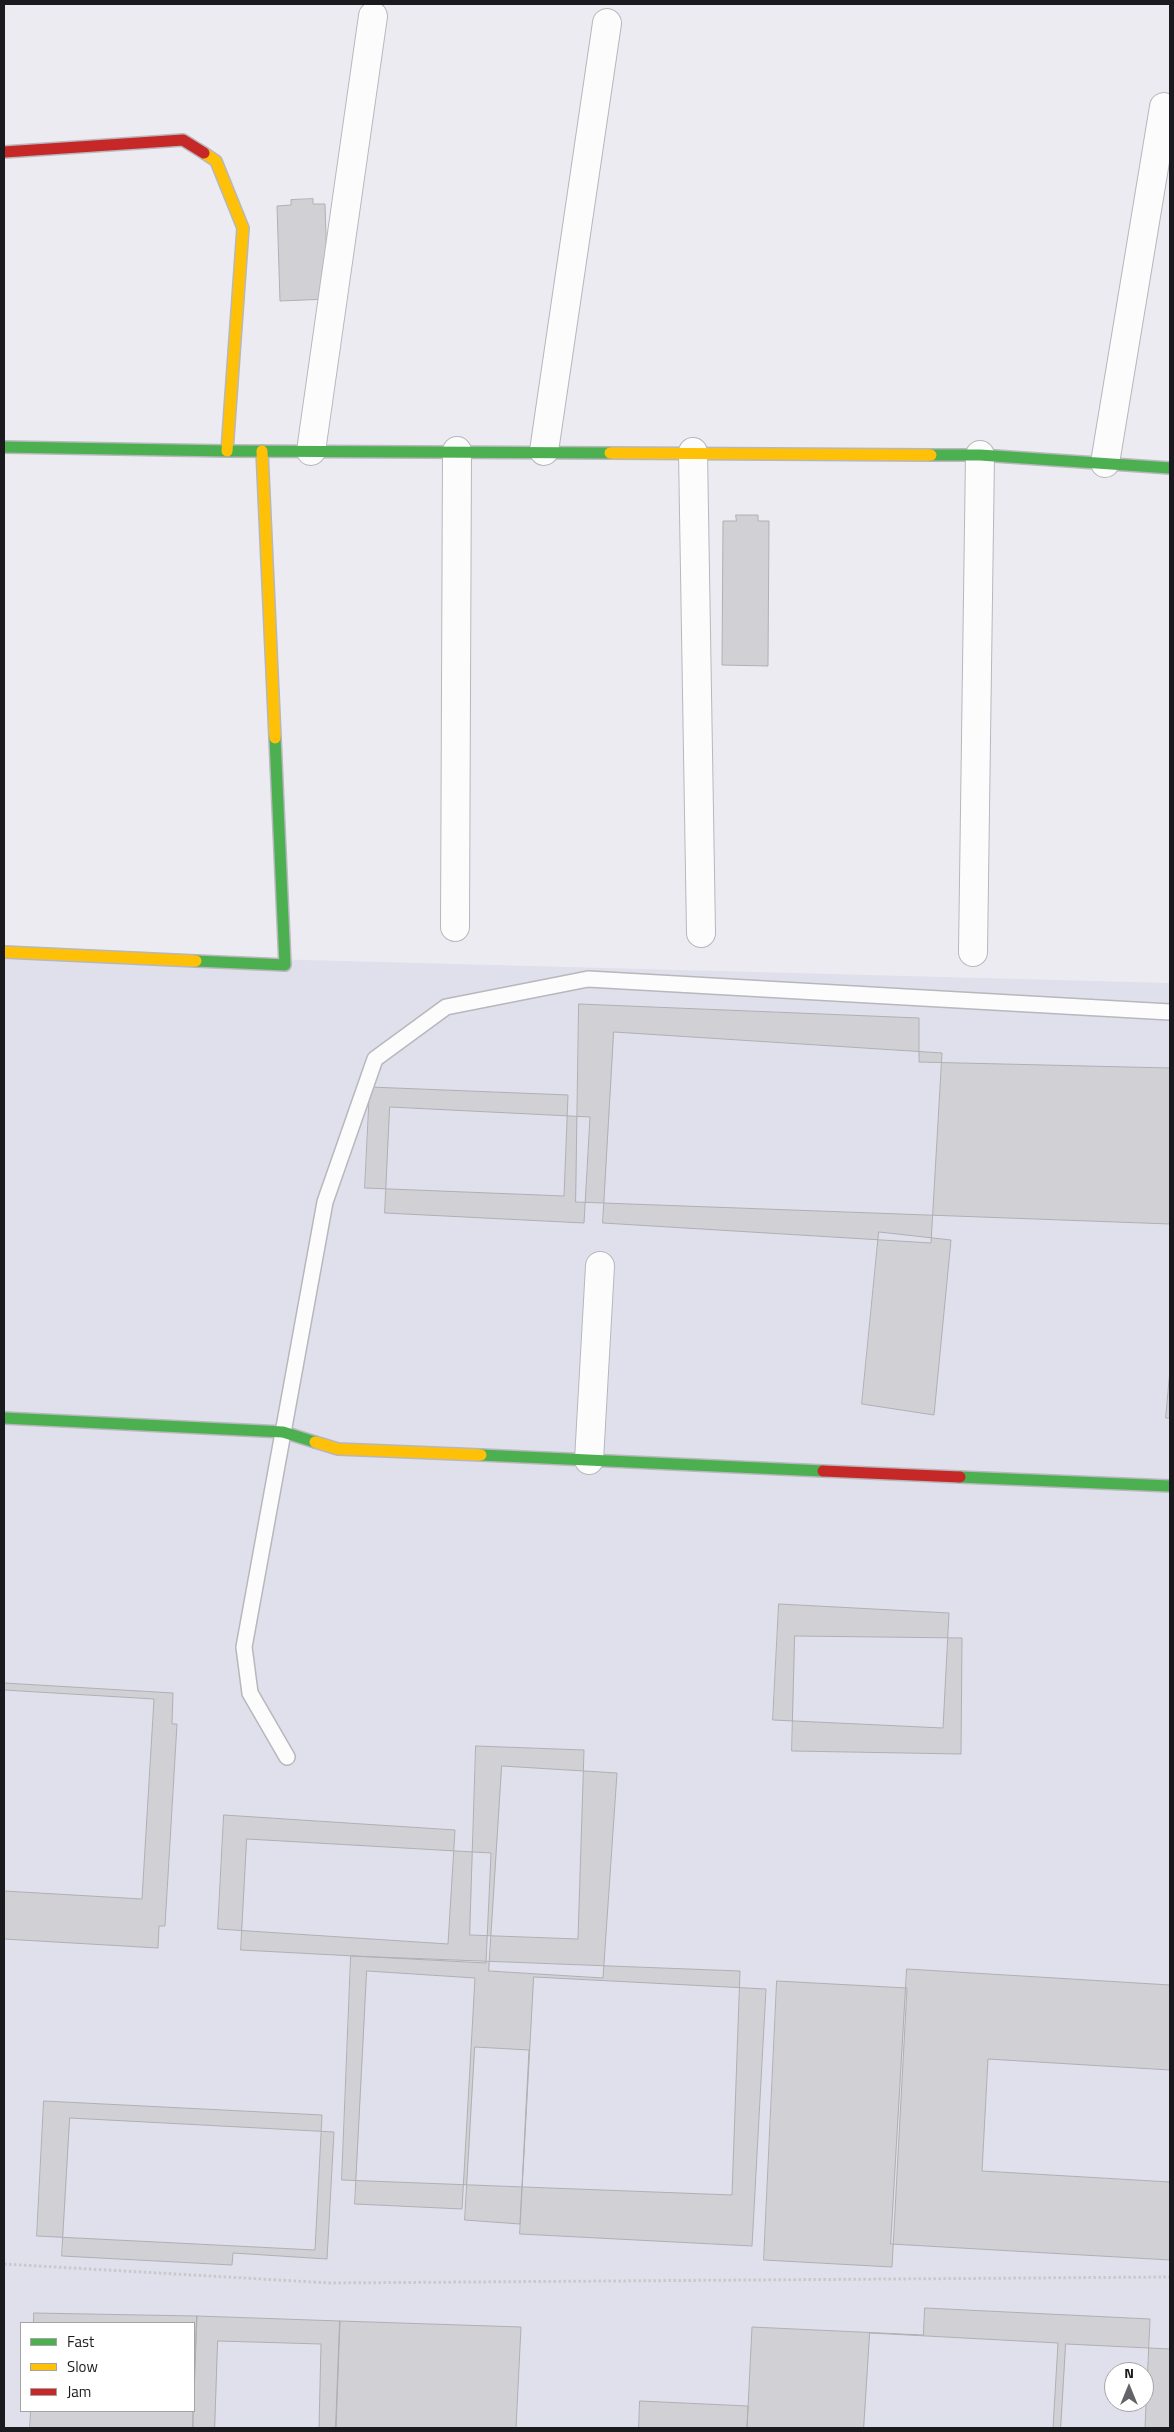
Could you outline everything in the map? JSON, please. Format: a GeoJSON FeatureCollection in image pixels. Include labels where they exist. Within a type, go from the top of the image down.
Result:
{"type":"FeatureCollection","features":[{"type":"Feature","properties":{"kind":"street"},"geometry":{"type":"LineString","coordinates":[[311,451],[373,16]]}},
{"type":"Feature","properties":{"kind":"street"},"geometry":{"type":"LineString","coordinates":[[544,451],[606,24]]}},
{"type":"Feature","properties":{"kind":"street"},"geometry":{"type":"LineString","coordinates":[[1105,463],[1164,108]]}},
{"type":"Feature","properties":{"kind":"street"},"geometry":{"type":"LineString","coordinates":[[4,152],[183,140],[216,161],[243,228],[227,451]]}},
{"type":"Feature","properties":{"kind":"street"},"geometry":{"type":"LineString","coordinates":[[4,447],[227,451],[544,451],[980,455],[1170,468]]}},
{"type":"Feature","properties":{"kind":"street"},"geometry":{"type":"LineString","coordinates":[[4,952],[285,964],[262,451]]}},
{"type":"Feature","properties":{"kind":"street"},"geometry":{"type":"LineString","coordinates":[[455,927],[457,451]]}},
{"type":"Feature","properties":{"kind":"street"},"geometry":{"type":"LineString","coordinates":[[692,452],[701,933]]}},
{"type":"Feature","properties":{"kind":"street"},"geometry":{"type":"LineString","coordinates":[[973,952],[980,455]]}},
{"type":"Feature","properties":{"kind":"street"},"geometry":{"type":"LineString","coordinates":[[589,1460],[600,1266]]}},
{"type":"Feature","properties":{"kind":"street"},"geometry":{"type":"LineString","coordinates":[[4,1418],[282,1432],[338,1449],[1170,1486]]}},
{"type":"Feature","properties":{"kind":"lane"},"geometry":{"type":"LineString","coordinates":[[287,1757],[250,1694],[244,1647],[325,1202],[375,1059],[446,1008],[588,979],[1170,1012]]}},
{"type":"Feature","properties":{"kind":"path"},"geometry":{"type":"LineString","coordinates":[[4,2264],[330,2283],[1170,2277]]}},
{"type":"Feature","properties":{"kind":"shaded area"},"geometry":{"type":"Polygon","coordinates":[[[4,952],[1170,983],[1170,2428],[4,2428],[4,952]]]}},
{"type":"Feature","properties":{"kind":"building"},"geometry":{"type":"Polygon","coordinates":[[[313,199],[313,204],[325,204],[328,299],[280,301],[277,206],[291,205],[291,200],[313,199]]]}},
{"type":"Feature","properties":{"kind":"building"},"geometry":{"type":"Polygon","coordinates":[[[736,515],[758,515],[758,521],[769,521],[768,666],[722,665],[723,521],[736,521],[736,515]]]}},
{"type":"Feature","properties":{"kind":"building"},"geometry":{"type":"Polygon","coordinates":[[[579,1004],[919,1018],[919,1062],[1170,1068],[1170,1224],[576,1202],[579,1004]]]}},
{"type":"Feature","properties":{"kind":"building"},"geometry":{"type":"Polygon","coordinates":[[[614,1032],[942,1053],[931,1243],[603,1223],[614,1032]]]}},
{"type":"Feature","properties":{"kind":"building"},"geometry":{"type":"Polygon","coordinates":[[[370,1087],[568,1095],[564,1196],[365,1188],[370,1087]]]}},
{"type":"Feature","properties":{"kind":"building"},"geometry":{"type":"Polygon","coordinates":[[[390,1107],[590,1117],[584,1223],[385,1213],[390,1107]]]}},
{"type":"Feature","properties":{"kind":"building"},"geometry":{"type":"Polygon","coordinates":[[[879,1232],[951,1240],[934,1415],[862,1404],[879,1232]]]}},
{"type":"Feature","properties":{"kind":"building"},"geometry":{"type":"Polygon","coordinates":[[[1170,1370],[1170,1418],[1166,1418],[1170,1370]]]}},
{"type":"Feature","properties":{"kind":"building"},"geometry":{"type":"Polygon","coordinates":[[[779,1604],[949,1613],[943,1728],[773,1720],[779,1604]]]}},
{"type":"Feature","properties":{"kind":"building"},"geometry":{"type":"Polygon","coordinates":[[[795,1636],[962,1638],[961,1754],[792,1751],[795,1636]]]}},
{"type":"Feature","properties":{"kind":"building"},"geometry":{"type":"Polygon","coordinates":[[[4,1683],[173,1693],[172,1724],[177,1724],[165,1926],[159,1926],[158,1948],[4,1939],[4,1683]]]}},
{"type":"Feature","properties":{"kind":"building"},"geometry":{"type":"Polygon","coordinates":[[[4,1690],[154,1699],[142,1899],[4,1891],[4,1690]]]}},
{"type":"Feature","properties":{"kind":"building"},"geometry":{"type":"Polygon","coordinates":[[[476,1746],[584,1750],[578,1939],[470,1935],[476,1746]]]}},
{"type":"Feature","properties":{"kind":"building"},"geometry":{"type":"Polygon","coordinates":[[[502,1766],[617,1773],[603,1978],[489,1971],[502,1766]]]}},
{"type":"Feature","properties":{"kind":"building"},"geometry":{"type":"Polygon","coordinates":[[[224,1815],[455,1830],[448,1944],[218,1929],[224,1815]]]}},
{"type":"Feature","properties":{"kind":"building"},"geometry":{"type":"Polygon","coordinates":[[[247,1839],[491,1853],[486,1963],[241,1950],[247,1839]]]}},
{"type":"Feature","properties":{"kind":"building"},"geometry":{"type":"Polygon","coordinates":[[[351,1956],[740,1971],[732,2195],[342,2180],[351,1956]]]}},
{"type":"Feature","properties":{"kind":"building"},"geometry":{"type":"Polygon","coordinates":[[[907,1969],[1170,1985],[1170,2070],[988,2059],[982,2171],[1170,2182],[1170,2260],[891,2244],[907,1969]]]}},
{"type":"Feature","properties":{"kind":"building"},"geometry":{"type":"Polygon","coordinates":[[[367,1971],[475,1978],[462,2209],[355,2204],[367,1971]]]}},
{"type":"Feature","properties":{"kind":"building"},"geometry":{"type":"Polygon","coordinates":[[[534,1977],[766,1989],[752,2246],[520,2234],[534,1977]]]}},
{"type":"Feature","properties":{"kind":"building"},"geometry":{"type":"Polygon","coordinates":[[[777,1981],[907,1988],[892,2267],[764,2260],[777,1981]]]}},
{"type":"Feature","properties":{"kind":"building"},"geometry":{"type":"Polygon","coordinates":[[[475,2047],[529,2050],[520,2224],[465,2220],[475,2047]]]}},
{"type":"Feature","properties":{"kind":"building"},"geometry":{"type":"Polygon","coordinates":[[[44,2101],[322,2115],[315,2250],[37,2236],[44,2101]]]}},
{"type":"Feature","properties":{"kind":"building"},"geometry":{"type":"Polygon","coordinates":[[[70,2118],[334,2132],[327,2259],[233,2253],[232,2265],[62,2256],[70,2118]]]}},
{"type":"Feature","properties":{"kind":"building"},"geometry":{"type":"Polygon","coordinates":[[[925,2308],[1150,2319],[1148,2362],[1104,2362],[1104,2412],[1146,2412],[1145,2428],[747,2428],[752,2327],[923,2335],[925,2308]]]}},
{"type":"Feature","properties":{"kind":"building"},"geometry":{"type":"Polygon","coordinates":[[[34,2313],[197,2316],[195,2369],[195,2322],[34,2322],[34,2313]]]}},
{"type":"Feature","properties":{"kind":"building"},"geometry":{"type":"Polygon","coordinates":[[[197,2316],[340,2321],[336,2428],[193,2428],[197,2316]]]}},
{"type":"Feature","properties":{"kind":"building"},"geometry":{"type":"Polygon","coordinates":[[[340,2321],[521,2327],[516,2428],[336,2428],[340,2321]]]}},
{"type":"Feature","properties":{"kind":"building"},"geometry":{"type":"Polygon","coordinates":[[[870,2333],[1058,2343],[1053,2428],[864,2428],[870,2333]]]}},
{"type":"Feature","properties":{"kind":"building"},"geometry":{"type":"Polygon","coordinates":[[[218,2341],[321,2344],[319,2428],[215,2428],[218,2341]]]}},
{"type":"Feature","properties":{"kind":"building"},"geometry":{"type":"Polygon","coordinates":[[[1066,2344],[1170,2349],[1170,2428],[1061,2428],[1066,2344]]]}},
{"type":"Feature","properties":{"kind":"building"},"geometry":{"type":"Polygon","coordinates":[[[640,2401],[748,2406],[747,2428],[639,2428],[640,2401]]]}},
{"type":"Feature","properties":{"kind":"building"},"geometry":{"type":"Polygon","coordinates":[[[31,2412],[193,2412],[193,2428],[30,2428],[31,2412]]]}},
{"type":"Feature","properties":{"kind":"traffic: fast"},"geometry":{"type":"LineString","coordinates":[[4,447],[227,451],[610,453]]}},
{"type":"Feature","properties":{"kind":"traffic: fast"},"geometry":{"type":"LineString","coordinates":[[931,455],[980,455],[1170,468]]}},
{"type":"Feature","properties":{"kind":"traffic: fast"},"geometry":{"type":"LineString","coordinates":[[196,961],[285,965],[275,738]]}},
{"type":"Feature","properties":{"kind":"traffic: fast"},"geometry":{"type":"LineString","coordinates":[[4,1418],[283,1432],[315,1442]]}},
{"type":"Feature","properties":{"kind":"traffic: fast"},"geometry":{"type":"LineString","coordinates":[[481,1455],[823,1471]]}},
{"type":"Feature","properties":{"kind":"traffic: fast"},"geometry":{"type":"LineString","coordinates":[[960,1477],[1170,1486]]}},
{"type":"Feature","properties":{"kind":"traffic: slow"},"geometry":{"type":"LineString","coordinates":[[204,153],[216,161],[243,228],[227,451]]}},
{"type":"Feature","properties":{"kind":"traffic: slow"},"geometry":{"type":"LineString","coordinates":[[262,451],[275,738]]}},
{"type":"Feature","properties":{"kind":"traffic: slow"},"geometry":{"type":"LineString","coordinates":[[610,453],[931,455]]}},
{"type":"Feature","properties":{"kind":"traffic: slow"},"geometry":{"type":"LineString","coordinates":[[4,952],[196,961]]}},
{"type":"Feature","properties":{"kind":"traffic: slow"},"geometry":{"type":"LineString","coordinates":[[315,1442],[338,1449],[481,1455]]}},
{"type":"Feature","properties":{"kind":"traffic: jam"},"geometry":{"type":"LineString","coordinates":[[4,152],[183,140],[204,153]]}},
{"type":"Feature","properties":{"kind":"traffic: jam"},"geometry":{"type":"LineString","coordinates":[[823,1471],[960,1477]]}}]}
